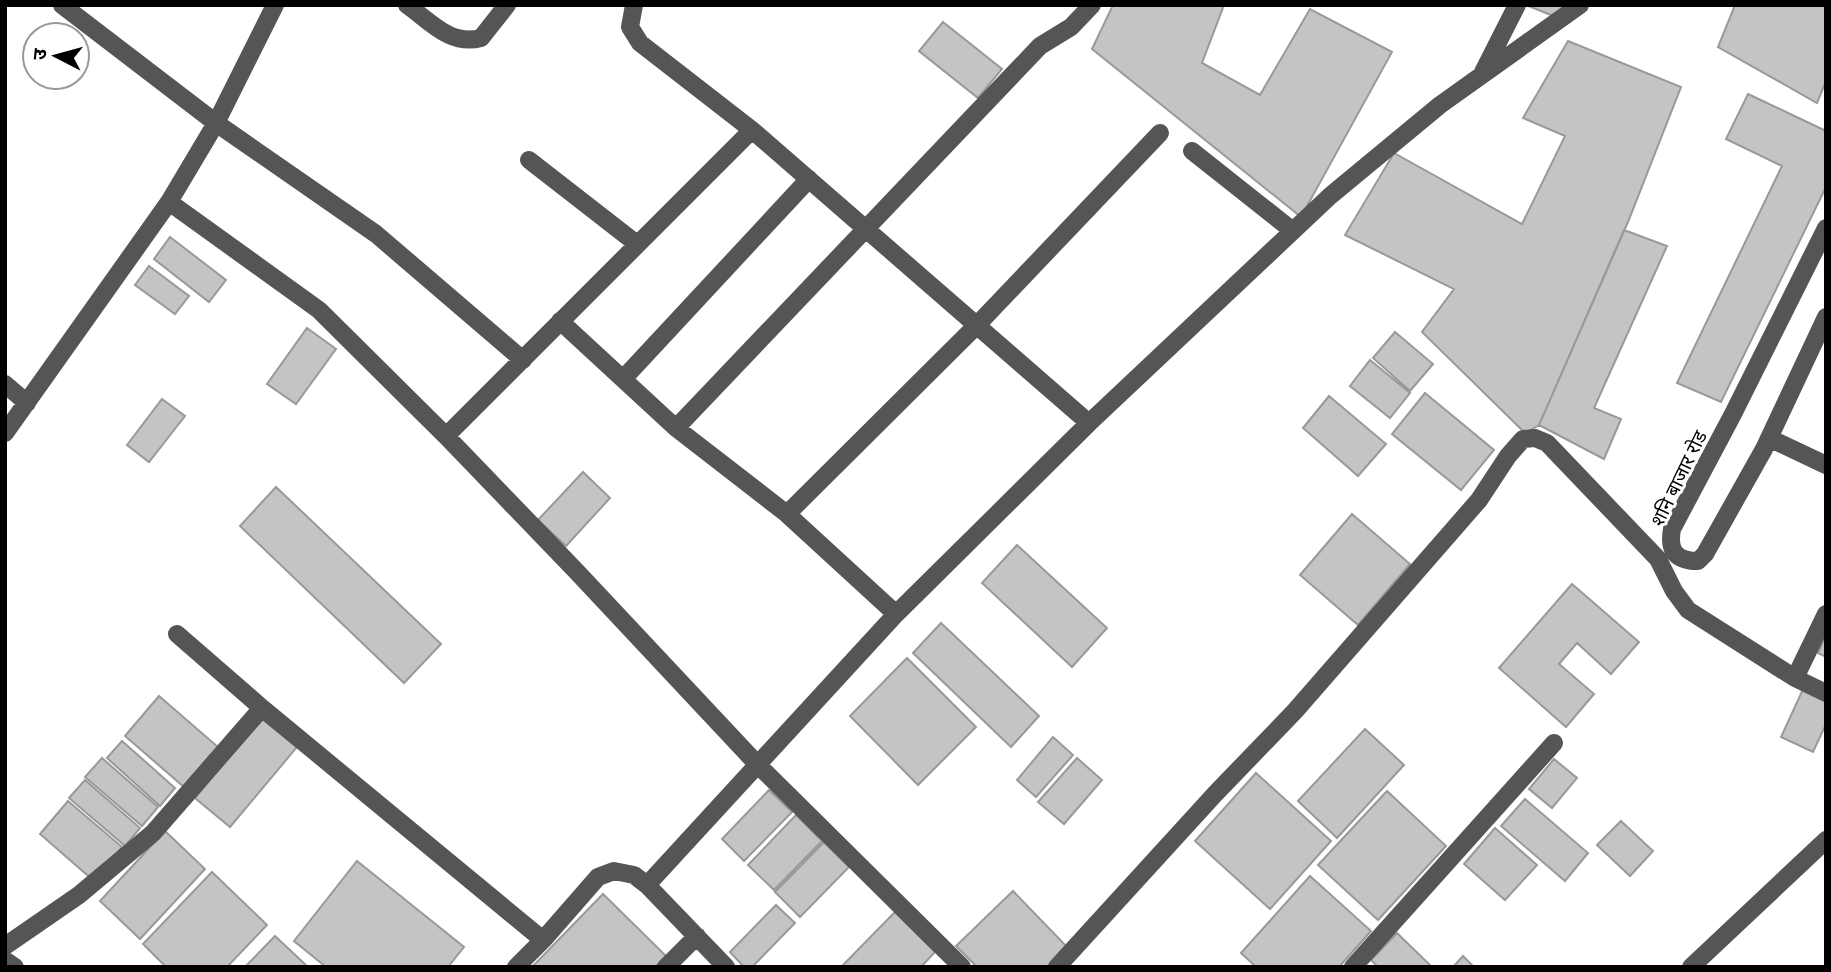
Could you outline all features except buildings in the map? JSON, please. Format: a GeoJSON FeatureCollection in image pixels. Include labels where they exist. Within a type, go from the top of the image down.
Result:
{"type":"FeatureCollection","features":[{"type":"Feature","properties":{"kind":"street"},"geometry":{"type":"LineString","coordinates":[[62,5],[216,123],[376,234],[523,360]]}},
{"type":"Feature","properties":{"kind":"street"},"geometry":{"type":"LineString","coordinates":[[5,433],[169,202],[216,123],[275,5]]}},
{"type":"Feature","properties":{"kind":"street"},"geometry":{"type":"LineString","coordinates":[[407,5],[451,37],[461,41],[481,38],[507,5]]}},
{"type":"Feature","properties":{"kind":"street"},"geometry":{"type":"LineString","coordinates":[[634,5],[631,9],[630,27],[639,43],[751,130],[1089,422]]}},
{"type":"Feature","properties":{"kind":"street"},"geometry":{"type":"LineString","coordinates":[[676,428],[1040,46],[1071,27],[1092,5]]}},
{"type":"Feature","properties":{"kind":"street"},"geometry":{"type":"LineString","coordinates":[[1482,75],[1517,5]]}},
{"type":"Feature","properties":{"kind":"street"},"geometry":{"type":"LineString","coordinates":[[647,885],[896,614],[1089,422],[1330,196],[1430,113],[1580,5]]}},
{"type":"Feature","properties":{"kind":"street"},"geometry":{"type":"LineString","coordinates":[[446,436],[751,130]]}},
{"type":"Feature","properties":{"kind":"street"},"geometry":{"type":"LineString","coordinates":[[787,513],[978,324],[1160,133]]}},
{"type":"Feature","properties":{"kind":"street"},"geometry":{"type":"LineString","coordinates":[[1192,151],[1293,231]]}},
{"type":"Feature","properties":{"kind":"street"},"geometry":{"type":"LineString","coordinates":[[529,160],[637,244]]}},
{"type":"Feature","properties":{"kind":"street"},"geometry":{"type":"LineString","coordinates":[[623,379],[809,179]]}},
{"type":"Feature","properties":{"kind":"street"},"geometry":{"type":"LineString","coordinates":[[169,202],[319,310],[446,436],[757,764],[962,967]]}},
{"type":"Feature","properties":{"kind":"street","name":"शनि बाजार रोड"},"geometry":{"type":"LineString","coordinates":[[1826,228],[1672,529],[1666,554],[1676,555],[1687,561],[1698,561],[1705,554],[1769,438],[1826,317]]}},
{"type":"Feature","properties":{"kind":"street"},"geometry":{"type":"LineString","coordinates":[[560,321],[676,428],[787,513],[896,614]]}},
{"type":"Feature","properties":{"kind":"street"},"geometry":{"type":"LineString","coordinates":[[5,384],[27,403]]}},
{"type":"Feature","properties":{"kind":"street"},"geometry":{"type":"LineString","coordinates":[[1057,967],[1214,794],[1295,711],[1479,500],[1508,456],[1523,439],[1535,438],[1548,443],[1666,554],[1674,591],[1688,610],[1795,678],[1826,693]]}},
{"type":"Feature","properties":{"kind":"street"},"geometry":{"type":"LineString","coordinates":[[1769,438],[1826,465]]}},
{"type":"Feature","properties":{"kind":"street"},"geometry":{"type":"LineString","coordinates":[[1795,678],[1826,614]]}},
{"type":"Feature","properties":{"kind":"street"},"geometry":{"type":"LineString","coordinates":[[177,635],[543,940]]}},
{"type":"Feature","properties":{"kind":"street"},"geometry":{"type":"LineString","coordinates":[[5,946],[79,895],[153,833],[262,708]]}},
{"type":"Feature","properties":{"kind":"street"},"geometry":{"type":"LineString","coordinates":[[1353,967],[1554,743]]}},
{"type":"Feature","properties":{"kind":"street"},"geometry":{"type":"LineString","coordinates":[[1691,967],[1826,840]]}},
{"type":"Feature","properties":{"kind":"street"},"geometry":{"type":"LineString","coordinates":[[516,967],[598,877],[614,871],[635,875],[647,885],[726,967]]}},
{"type":"Feature","properties":{"kind":"street"},"geometry":{"type":"LineString","coordinates":[[666,967],[697,936]]}},
{"type":"Feature","properties":{"kind":"street"},"geometry":{"type":"LineString","coordinates":[[5,960],[15,967]]}}]}
